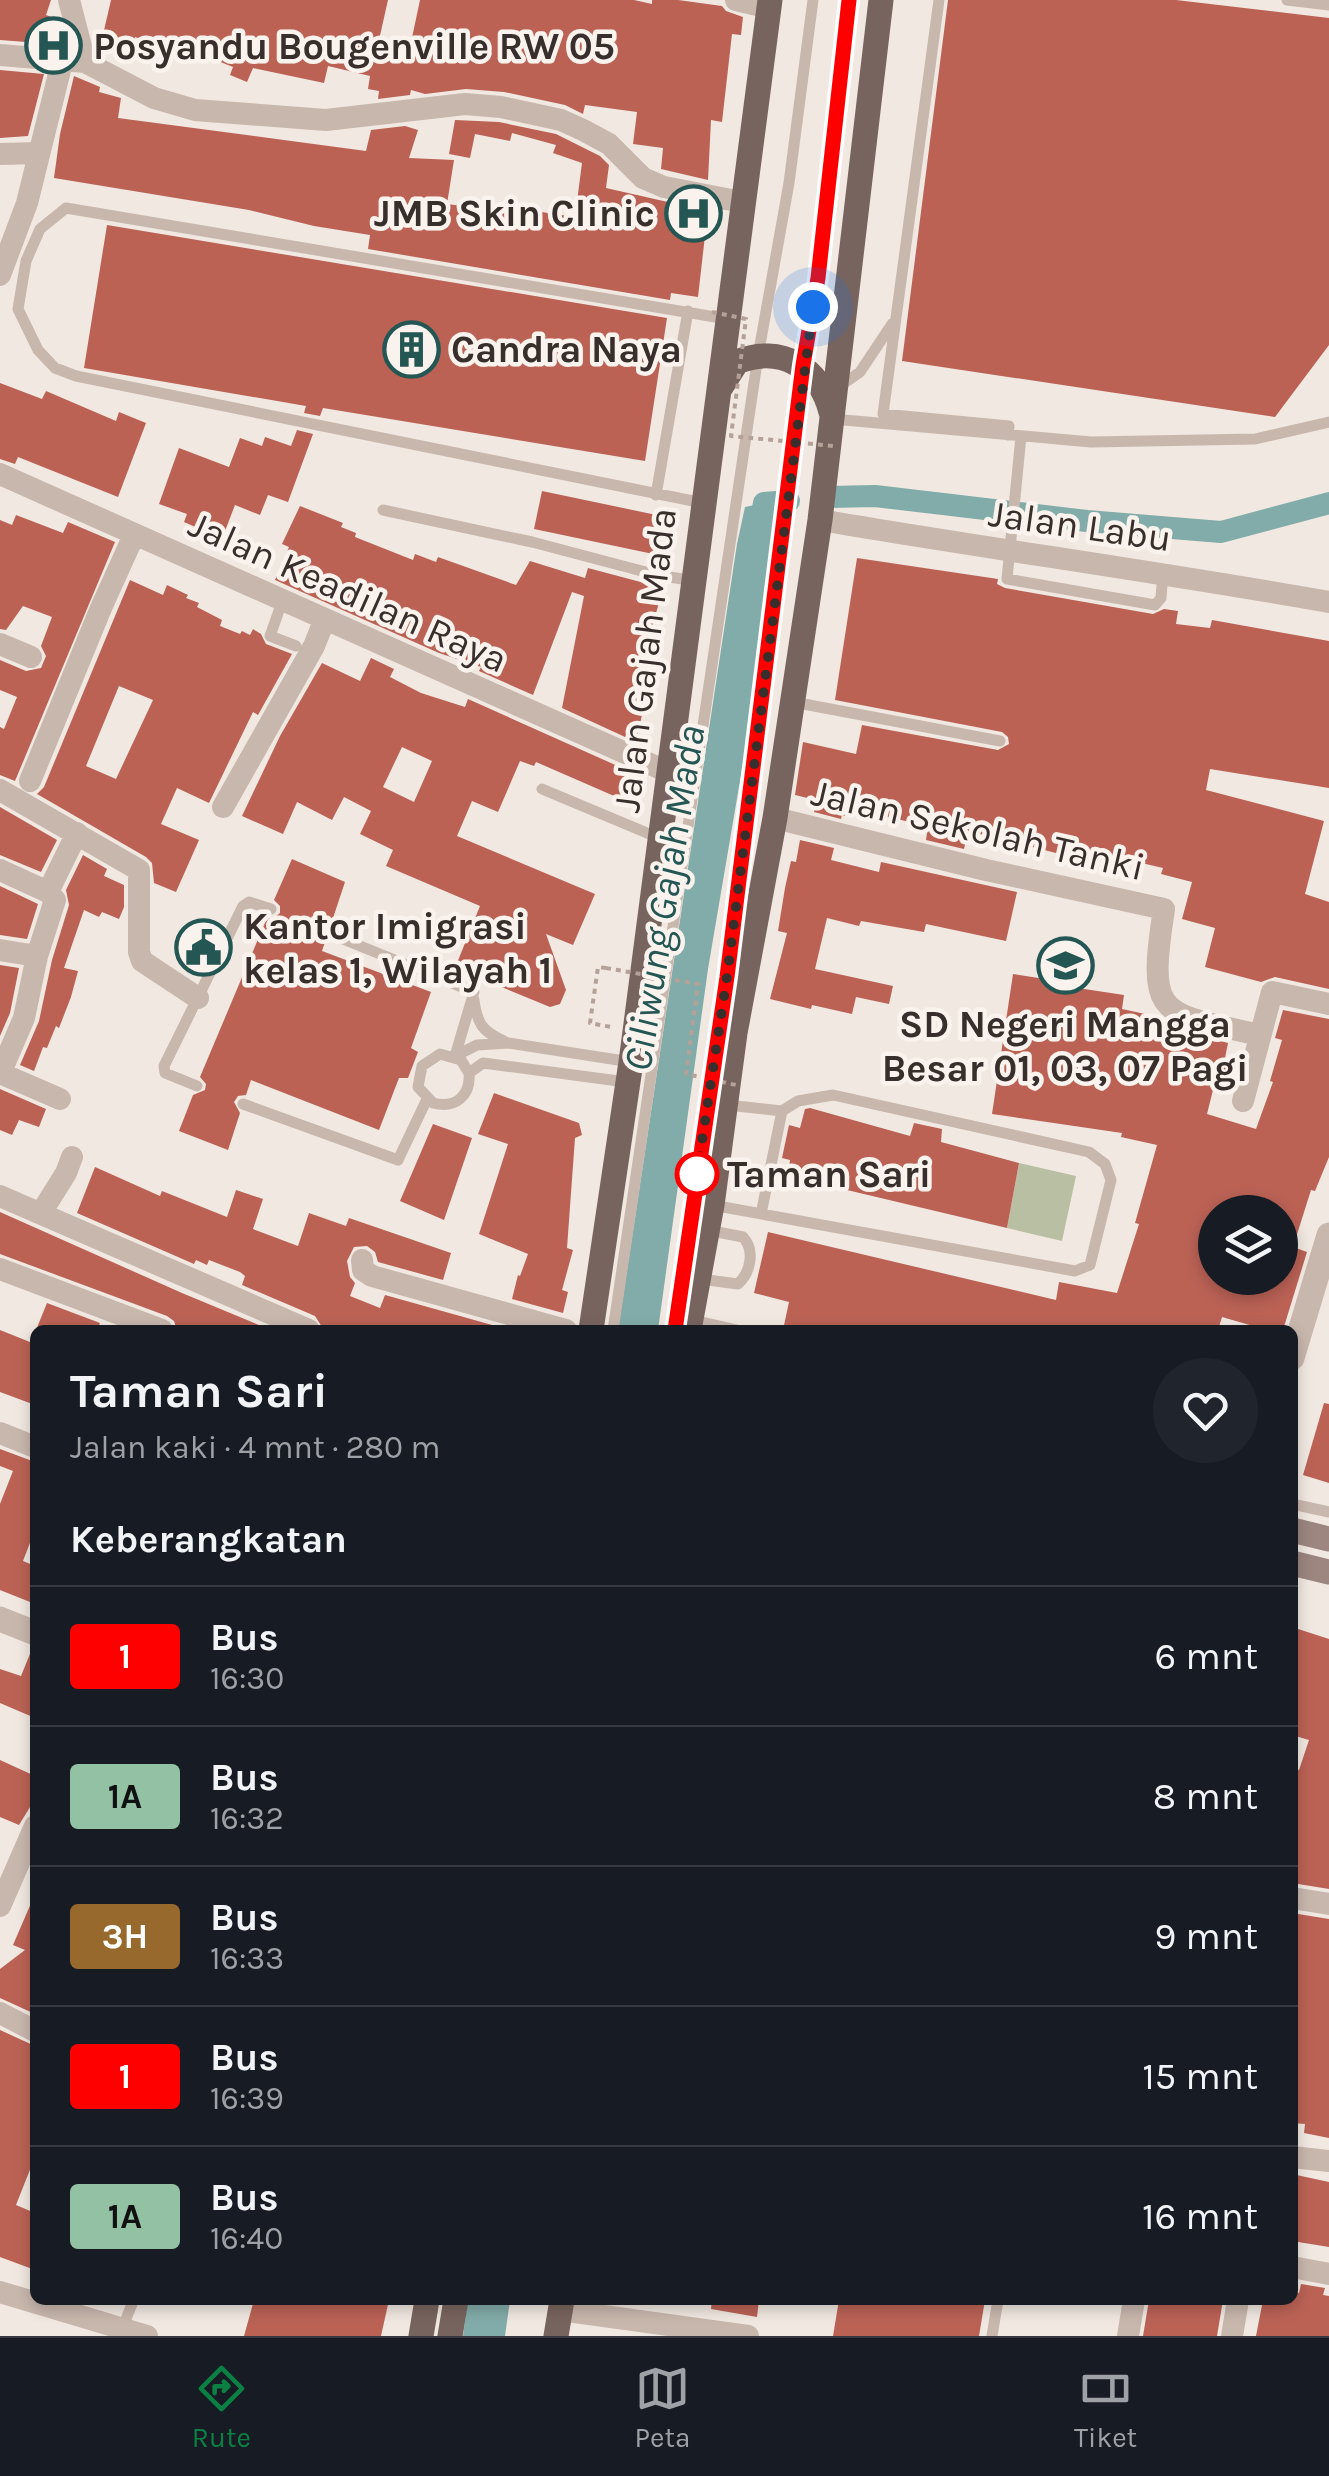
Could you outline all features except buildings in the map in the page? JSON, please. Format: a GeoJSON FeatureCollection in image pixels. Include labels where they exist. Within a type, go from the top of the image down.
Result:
{"type":"FeatureCollection","features":[{"type":"Feature","properties":{"kind":"main road"},"geometry":{"type":"LineString","coordinates":[[685,1325],[700,1279],[732,1095],[735,1032],[793,702],[833,419],[882,0]]}},
{"type":"Feature","properties":{"kind":"main road","name":"Jalan Gajah Mada"},"geometry":{"type":"LineString","coordinates":[[592,1325],[630,1072],[695,580],[716,396],[719,315],[742,202],[769,4]]}},
{"type":"Feature","properties":{"kind":"main road"},"geometry":{"type":"LineString","coordinates":[[716,396],[737,362],[758,356],[782,357],[803,365],[817,379],[828,398],[833,419]]}},
{"type":"Feature","properties":{"kind":"main road"},"geometry":{"type":"LineString","coordinates":[[1298,1531],[1329,1538]]}},
{"type":"Feature","properties":{"kind":"main road"},"geometry":{"type":"LineString","coordinates":[[1298,1564],[1329,1572]]}},
{"type":"Feature","properties":{"kind":"main road"},"geometry":{"type":"LineString","coordinates":[[421,2336],[426,2305]]}},
{"type":"Feature","properties":{"kind":"main road"},"geometry":{"type":"LineString","coordinates":[[450,2336],[455,2305]]}},
{"type":"Feature","properties":{"kind":"main road"},"geometry":{"type":"LineString","coordinates":[[556,2336],[561,2305]]}},
{"type":"Feature","properties":{"kind":"street"},"geometry":{"type":"LineString","coordinates":[[0,275],[27,203],[39,153],[74,62],[69,0]]}},
{"type":"Feature","properties":{"kind":"street"},"geometry":{"type":"LineString","coordinates":[[736,0],[769,4]]}},
{"type":"Feature","properties":{"kind":"street"},"geometry":{"type":"LineString","coordinates":[[0,56],[74,62],[154,98],[196,110],[326,120],[465,104],[501,107],[561,120],[583,130],[609,144],[643,178],[676,190],[742,202]]}},
{"type":"Feature","properties":{"kind":"street"},"geometry":{"type":"LineString","coordinates":[[0,154],[39,153]]}},
{"type":"Feature","properties":{"kind":"street","name":"Jalan Keadilan Raya"},"geometry":{"type":"LineString","coordinates":[[0,474],[668,772]]}},
{"type":"Feature","properties":{"kind":"street","name":"Jalan Labu"},"geometry":{"type":"LineString","coordinates":[[820,520],[1008,552],[1163,572],[1329,602]]}},
{"type":"Feature","properties":{"kind":"street"},"geometry":{"type":"LineString","coordinates":[[30,782],[134,535]]}},
{"type":"Feature","properties":{"kind":"street"},"geometry":{"type":"LineString","coordinates":[[223,807],[314,646],[324,621]]}},
{"type":"Feature","properties":{"kind":"street"},"geometry":{"type":"LineString","coordinates":[[0,644],[31,656]]}},
{"type":"Feature","properties":{"kind":"street"},"geometry":{"type":"LineString","coordinates":[[0,790],[139,870],[142,961],[198,998]]}},
{"type":"Feature","properties":{"kind":"street","name":"Jalan Sekolah Tanki"},"geometry":{"type":"LineString","coordinates":[[774,818],[1164,910],[1156,967],[1162,998],[1182,1017],[1259,1035]]}},
{"type":"Feature","properties":{"kind":"street"},"geometry":{"type":"LineString","coordinates":[[48,892],[77,833]]}},
{"type":"Feature","properties":{"kind":"street"},"geometry":{"type":"LineString","coordinates":[[0,870],[48,892],[55,900],[37,956],[24,1018],[0,1073],[60,1098]]}},
{"type":"Feature","properties":{"kind":"street"},"geometry":{"type":"LineString","coordinates":[[0,950],[37,956]]}},
{"type":"Feature","properties":{"kind":"street"},"geometry":{"type":"LineString","coordinates":[[1243,1101],[1272,992],[1329,1004]]}},
{"type":"Feature","properties":{"kind":"street"},"geometry":{"type":"LineString","coordinates":[[40,1214],[72,1157]]}},
{"type":"Feature","properties":{"kind":"street"},"geometry":{"type":"LineString","coordinates":[[0,1196],[297,1325]]}},
{"type":"Feature","properties":{"kind":"street"},"geometry":{"type":"LineString","coordinates":[[1298,1338],[1329,1237]]}},
{"type":"Feature","properties":{"kind":"street"},"geometry":{"type":"LineString","coordinates":[[362,1260],[363,1270],[372,1276],[548,1325]]}},
{"type":"Feature","properties":{"kind":"street"},"geometry":{"type":"LineString","coordinates":[[0,1268],[149,1325]]}},
{"type":"Feature","properties":{"kind":"street"},"geometry":{"type":"LineString","coordinates":[[0,1434],[30,1445]]}},
{"type":"Feature","properties":{"kind":"street"},"geometry":{"type":"LineString","coordinates":[[0,1619],[30,1631]]}},
{"type":"Feature","properties":{"kind":"street"},"geometry":{"type":"LineString","coordinates":[[0,1906],[9,1866],[30,1834]]}},
{"type":"Feature","properties":{"kind":"street"},"geometry":{"type":"LineString","coordinates":[[1298,1899],[1329,1904]]}},
{"type":"Feature","properties":{"kind":"street"},"geometry":{"type":"LineString","coordinates":[[0,2013],[30,2028]]}},
{"type":"Feature","properties":{"kind":"street"},"geometry":{"type":"LineString","coordinates":[[1298,2157],[1329,2160]]}},
{"type":"Feature","properties":{"kind":"street"},"geometry":{"type":"LineString","coordinates":[[1298,2268],[1329,2274]]}},
{"type":"Feature","properties":{"kind":"street"},"geometry":{"type":"LineString","coordinates":[[0,2292],[30,2301]]}},
{"type":"Feature","properties":{"kind":"street"},"geometry":{"type":"LineString","coordinates":[[44,2305],[147,2336]]}},
{"type":"Feature","properties":{"kind":"street"},"geometry":{"type":"LineString","coordinates":[[561,2305],[748,2336]]}},
{"type":"Feature","properties":{"kind":"street"},"geometry":{"type":"LineString","coordinates":[[1128,2336],[1133,2305]]}},
{"type":"Feature","properties":{"kind":"street"},"geometry":{"type":"LineString","coordinates":[[1232,2336],[1237,2305]]}},
{"type":"Feature","properties":{"kind":"lane"},"geometry":{"type":"LineString","coordinates":[[614,1325],[758,356],[789,183],[813,0]]}},
{"type":"Feature","properties":{"kind":"lane"},"geometry":{"type":"LineString","coordinates":[[685,1325],[803,365],[818,278],[849,0]]}},
{"type":"Feature","properties":{"kind":"lane"},"geometry":{"type":"LineString","coordinates":[[939,0],[882,414],[1009,426],[1020,455],[1008,552],[1009,580],[1155,605],[1161,598],[1163,572]]}},
{"type":"Feature","properties":{"kind":"lane"},"geometry":{"type":"LineString","coordinates":[[1287,0],[1329,5]]}},
{"type":"Feature","properties":{"kind":"lane"},"geometry":{"type":"LineString","coordinates":[[703,503],[76,376],[55,368],[38,350],[18,308],[26,262],[40,229],[66,208],[719,315]]}},
{"type":"Feature","properties":{"kind":"lane"},"geometry":{"type":"LineString","coordinates":[[656,495],[688,311]]}},
{"type":"Feature","properties":{"kind":"lane"},"geometry":{"type":"LineString","coordinates":[[836,388],[860,372],[896,316]]}},
{"type":"Feature","properties":{"kind":"lane"},"geometry":{"type":"LineString","coordinates":[[833,419],[1091,442],[1254,439],[1329,422]]}},
{"type":"Feature","properties":{"kind":"lane"},"geometry":{"type":"LineString","coordinates":[[383,510],[532,542],[657,575],[695,580]]}},
{"type":"Feature","properties":{"kind":"lane"},"geometry":{"type":"LineString","coordinates":[[282,602],[270,636],[296,646]]}},
{"type":"Feature","properties":{"kind":"lane"},"geometry":{"type":"LineString","coordinates":[[793,702],[1000,742]]}},
{"type":"Feature","properties":{"kind":"lane"},"geometry":{"type":"LineString","coordinates":[[542,789],[660,838]]}},
{"type":"Feature","properties":{"kind":"lane"},"geometry":{"type":"LineString","coordinates":[[197,1086],[171,1077],[164,1066],[244,906],[255,902],[271,908]]}},
{"type":"Feature","properties":{"kind":"lane"},"geometry":{"type":"LineString","coordinates":[[328,934],[471,990],[484,1033],[508,1043],[630,1072]]}},
{"type":"Feature","properties":{"kind":"lane"},"geometry":{"type":"LineString","coordinates":[[455,1056],[474,995]]}},
{"type":"Feature","properties":{"kind":"lane"},"geometry":{"type":"LineString","coordinates":[[455,1056],[469,1073],[468,1090],[457,1102],[441,1106],[427,1099],[418,1087],[422,1066],[433,1056],[455,1056],[477,1045],[508,1043]]}},
{"type":"Feature","properties":{"kind":"lane"},"geometry":{"type":"LineString","coordinates":[[505,1064],[508,1043]]}},
{"type":"Feature","properties":{"kind":"lane"},"geometry":{"type":"LineString","coordinates":[[469,1073],[483,1063],[630,1072]]}},
{"type":"Feature","properties":{"kind":"lane"},"geometry":{"type":"LineString","coordinates":[[732,1095],[782,1111]]}},
{"type":"Feature","properties":{"kind":"lane"},"geometry":{"type":"LineString","coordinates":[[710,1218],[761,1214],[1074,1271],[1090,1264],[1110,1180],[1105,1164],[1089,1152],[833,1096],[798,1100],[782,1111],[761,1214]]}},
{"type":"Feature","properties":{"kind":"lane"},"geometry":{"type":"LineString","coordinates":[[243,1104],[398,1160],[427,1099]]}},
{"type":"Feature","properties":{"kind":"lane"},"geometry":{"type":"LineString","coordinates":[[700,1279],[738,1284],[746,1277],[748,1266],[747,1240],[710,1218]]}},
{"type":"Feature","properties":{"kind":"lane"},"geometry":{"type":"LineString","coordinates":[[1298,1505],[1329,1512]]}},
{"type":"Feature","properties":{"kind":"lane"},"geometry":{"type":"LineString","coordinates":[[1298,1565],[1329,1581]]}},
{"type":"Feature","properties":{"kind":"lane"},"geometry":{"type":"LineString","coordinates":[[122,2328],[132,2305]]}},
{"type":"Feature","properties":{"kind":"lane"},"geometry":{"type":"LineString","coordinates":[[992,2336],[997,2305]]}},
{"type":"Feature","properties":{"kind":"path"},"geometry":{"type":"LineString","coordinates":[[719,315],[746,319],[731,436],[834,446]]}},
{"type":"Feature","properties":{"kind":"path"},"geometry":{"type":"LineString","coordinates":[[590,1023],[598,966],[698,984],[686,1074],[732,1095]]}},
{"type":"Feature","properties":{"kind":"green space"},"geometry":{"type":"Polygon","coordinates":[[[1019,1163],[1076,1176],[1062,1241],[1007,1228],[1019,1163]]]}},
{"type":"Feature","properties":{"kind":"water"},"geometry":{"type":"Polygon","coordinates":[[[764,503],[785,516],[708,969],[659,1325],[619,1325],[737,544],[745,507],[764,503]]]}},
{"type":"Feature","properties":{"kind":"water"},"geometry":{"type":"Polygon","coordinates":[[[467,2305],[509,2305],[505,2336],[463,2336],[467,2305]]]}},
{"type":"Feature","properties":{"kind":"waterway","name":"Ciliwung Gajah Mada"},"geometry":{"type":"LineString","coordinates":[[829,497],[875,496],[1221,532],[1329,503]]}},
{"type":"Feature","properties":{"kind":"waterway","name":"Ciliwung Gajah Mada"},"geometry":{"type":"LineString","coordinates":[[759,531],[764,503],[789,501]]}},
{"type":"Feature","properties":{"kind":"bus line","name":"1"},"geometry":{"type":"LineString","coordinates":[[676,1325],[727,977],[803,365],[818,278],[849,0]]}},
{"type":"Feature","properties":{"kind":"place","name":"Posyandu Bougenville RW 05"},"geometry":{"type":"Point","coordinates":[54,46]}},
{"type":"Feature","properties":{"kind":"place","name":"JMB Skin Clinic"},"geometry":{"type":"Point","coordinates":[694,213]}},
{"type":"Feature","properties":{"kind":"place","name":"Candra Naya"},"geometry":{"type":"Point","coordinates":[412,349]}},
{"type":"Feature","properties":{"kind":"place","name":"Kantor Imigrasi kelas 1, Wilayah 1"},"geometry":{"type":"Point","coordinates":[204,948]}},
{"type":"Feature","properties":{"kind":"place","name":"SD Negeri Mangga Besar 01, 03, 07 Pagi"},"geometry":{"type":"Point","coordinates":[1065,966]}},
{"type":"Feature","properties":{"kind":"place","name":"Taman Sari"},"geometry":{"type":"Point","coordinates":[697,1174]}},
{"type":"Feature","properties":{"kind":"route"},"geometry":{"type":"LineString","coordinates":[[697,1174],[727,977],[813,307]]}}]}
